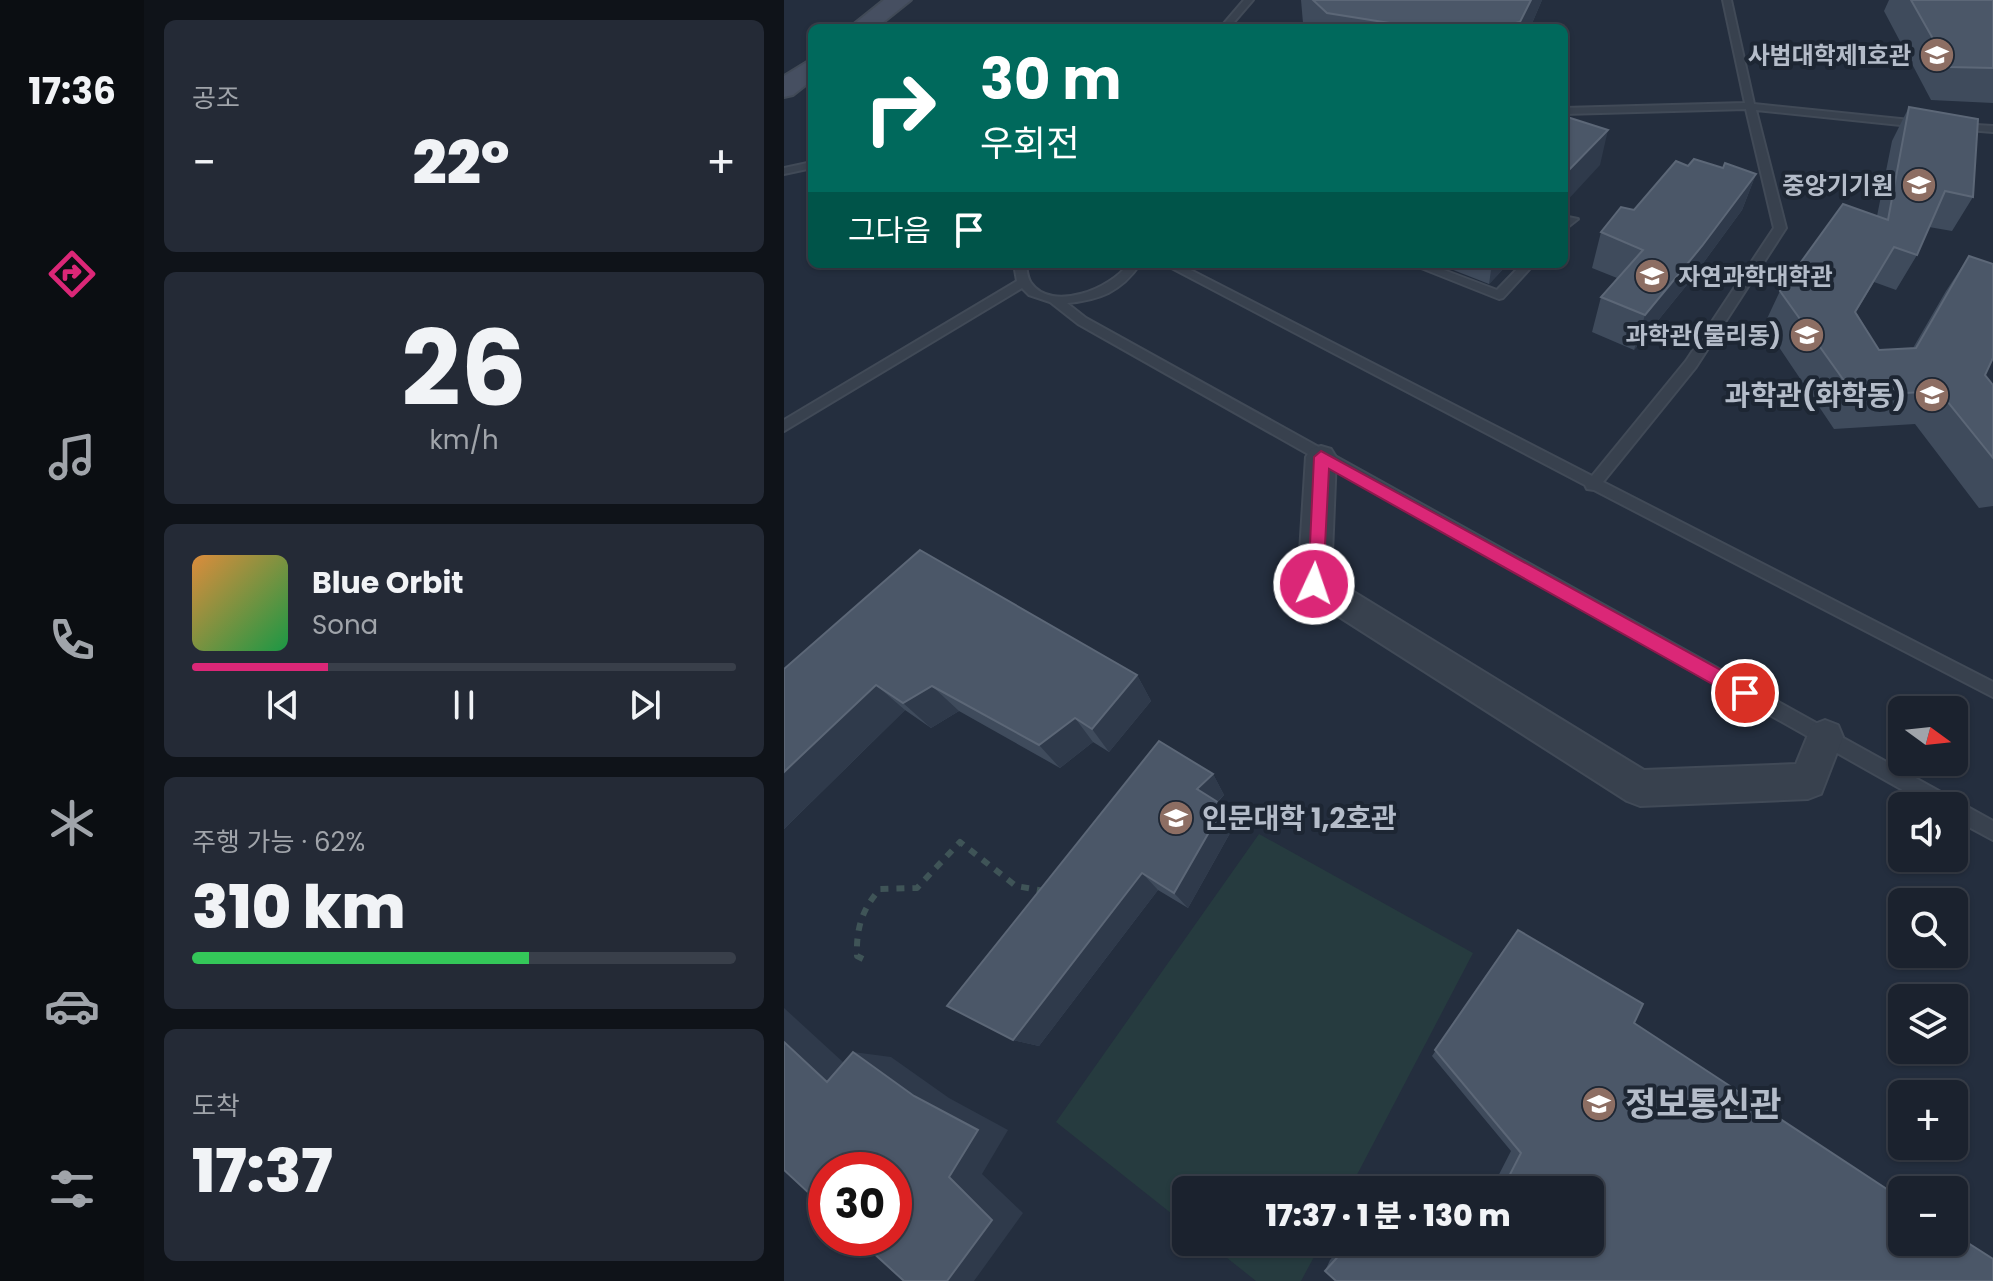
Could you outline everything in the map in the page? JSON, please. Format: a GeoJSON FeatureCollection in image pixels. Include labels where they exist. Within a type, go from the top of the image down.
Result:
{"type":"FeatureCollection","features":[{"type":"Feature","properties":{"kind":"street"},"geometry":{"type":"LineString","coordinates":[[866,24],[899,0]]}},
{"type":"Feature","properties":{"kind":"street"},"geometry":{"type":"LineString","coordinates":[[784,89],[808,70]]}},
{"type":"Feature","properties":{"kind":"street"},"geometry":{"type":"LineString","coordinates":[[1321,457],[1314,584],[1640,788],[1808,781],[1825,737]]}},
{"type":"Feature","properties":{"kind":"lane"},"geometry":{"type":"LineString","coordinates":[[1228,24],[1249,0]]}},
{"type":"Feature","properties":{"kind":"lane"},"geometry":{"type":"LineString","coordinates":[[1592,485],[1691,364],[1780,228],[1727,0]]}},
{"type":"Feature","properties":{"kind":"lane"},"geometry":{"type":"LineString","coordinates":[[1568,111],[1750,106],[1832,118],[1930,125]]}},
{"type":"Feature","properties":{"kind":"lane"},"geometry":{"type":"LineString","coordinates":[[1944,126],[1993,129]]}},
{"type":"Feature","properties":{"kind":"lane"},"geometry":{"type":"LineString","coordinates":[[784,171],[808,166]]}},
{"type":"Feature","properties":{"kind":"lane"},"geometry":{"type":"LineString","coordinates":[[1018,268],[1022,283],[1041,296],[1054,299],[1101,293],[1125,279],[1132,268]]}},
{"type":"Feature","properties":{"kind":"lane"},"geometry":{"type":"LineString","coordinates":[[1178,268],[1993,690]]}},
{"type":"Feature","properties":{"kind":"lane"},"geometry":{"type":"LineString","coordinates":[[1428,268],[1499,295],[1524,268]]}},
{"type":"Feature","properties":{"kind":"lane"},"geometry":{"type":"LineString","coordinates":[[784,426],[1022,283]]}},
{"type":"Feature","properties":{"kind":"lane"},"geometry":{"type":"LineString","coordinates":[[1054,299],[1082,321],[1321,457],[1923,792]]}},
{"type":"Feature","properties":{"kind":"lane"},"geometry":{"type":"LineString","coordinates":[[1968,817],[1993,831]]}},
{"type":"Feature","properties":{"kind":"path"},"geometry":{"type":"LineString","coordinates":[[863,959],[857,956],[856,934],[866,904],[880,889],[917,888],[960,842],[1016,886],[1048,892]]}},
{"type":"Feature","properties":{"kind":"green space"},"geometry":{"type":"Polygon","coordinates":[[[1259,834],[1473,953],[1356,1176],[1172,1176],[1172,1214],[1056,1122],[1259,834]]]}},
{"type":"Feature","properties":{"kind":"green space"},"geometry":{"type":"Polygon","coordinates":[[[1225,1256],[1314,1256],[1301,1281],[1256,1281],[1225,1256]]]}},
{"type":"Feature","properties":{"kind":"building"},"geometry":{"type":"Polygon","coordinates":[[[1313,0],[1531,0],[1520,22],[1511,24],[1396,24],[1327,13],[1313,0]]]}},
{"type":"Feature","properties":{"kind":"building"},"geometry":{"type":"Polygon","coordinates":[[[1911,0],[1993,0],[1993,68],[1949,67],[1911,0]]]}},
{"type":"Feature","properties":{"kind":"building"},"geometry":{"type":"Polygon","coordinates":[[[1909,107],[1978,119],[1973,197],[1945,191],[1917,255],[1894,247],[1855,312],[1879,350],[1916,348],[1969,256],[1993,264],[1993,358],[1985,375],[1993,385],[1993,458],[1939,391],[1855,396],[1780,291],[1843,204],[1888,220],[1909,107]]]}},
{"type":"Feature","properties":{"kind":"building"},"geometry":{"type":"Polygon","coordinates":[[[1568,117],[1608,130],[1568,171],[1568,117]]]}},
{"type":"Feature","properties":{"kind":"building"},"geometry":{"type":"Polygon","coordinates":[[[1694,159],[1723,168],[1725,163],[1756,174],[1645,315],[1601,297],[1643,250],[1601,232],[1621,207],[1634,210],[1676,161],[1688,166],[1694,159]]]}},
{"type":"Feature","properties":{"kind":"building"},"geometry":{"type":"Polygon","coordinates":[[[920,550],[1137,675],[1092,729],[1075,718],[1039,745],[932,686],[903,703],[876,685],[784,772],[784,669],[920,550]]]}},
{"type":"Feature","properties":{"kind":"building"},"geometry":{"type":"Polygon","coordinates":[[[1159,741],[1213,774],[1197,789],[1224,806],[1174,893],[1142,873],[1013,1040],[947,1006],[1159,741]]]}},
{"type":"Feature","properties":{"kind":"building","name":"정보통신관"},"geometry":{"type":"Polygon","coordinates":[[[1518,930],[1643,1004],[1634,1023],[1888,1190],[1888,1256],[1968,1256],[1968,1243],[1993,1259],[1993,1281],[1336,1281],[1325,1271],[1338,1256],[1604,1256],[1604,1176],[1509,1176],[1521,1153],[1435,1050],[1518,930]]]}},
{"type":"Feature","properties":{"kind":"building"},"geometry":{"type":"Polygon","coordinates":[[[784,1042],[827,1082],[853,1052],[914,1096],[978,1130],[949,1177],[992,1220],[947,1281],[904,1281],[877,1256],[912,1256],[912,1152],[808,1152],[808,1192],[784,1170],[784,1042]]]}},
{"type":"Feature","properties":{"kind":"place","name":"사범대학제1호관"},"geometry":{"type":"Point","coordinates":[1937,55]}},
{"type":"Feature","properties":{"kind":"place","name":"중앙기기원"},"geometry":{"type":"Point","coordinates":[1919,185]}},
{"type":"Feature","properties":{"kind":"place","name":"자연과학대학관"},"geometry":{"type":"Point","coordinates":[1652,276]}},
{"type":"Feature","properties":{"kind":"place","name":"과학관(물리동)"},"geometry":{"type":"Point","coordinates":[1807,335]}},
{"type":"Feature","properties":{"kind":"place","name":"과학관(화학동)"},"geometry":{"type":"Point","coordinates":[1932,395]}},
{"type":"Feature","properties":{"kind":"place","name":"인문대학 1,2호관"},"geometry":{"type":"Point","coordinates":[1176,818]}},
{"type":"Feature","properties":{"kind":"place","name":"정보통신관"},"geometry":{"type":"Point","coordinates":[1599,1104]}},
{"type":"Feature","properties":{"kind":"route"},"geometry":{"type":"LineString","coordinates":[[1314,584],[1321,457],[1745,693]]}}]}
